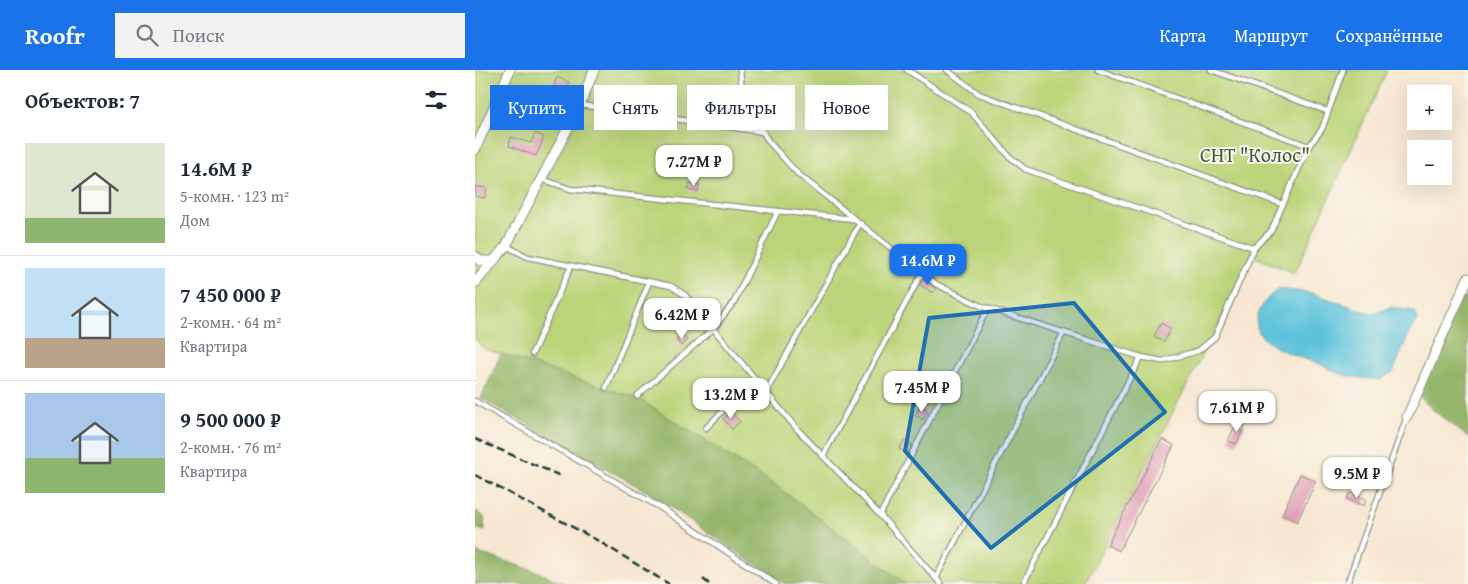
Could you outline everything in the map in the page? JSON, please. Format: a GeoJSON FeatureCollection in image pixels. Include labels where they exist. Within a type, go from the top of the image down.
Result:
{"type":"FeatureCollection","features":[{"type":"Feature","properties":{"kind":"street"},"geometry":{"type":"LineString","coordinates":[[475,150],[510,70]]}},
{"type":"Feature","properties":{"kind":"street"},"geometry":{"type":"LineString","coordinates":[[584,95],[594,70]]}},
{"type":"Feature","properties":{"kind":"street"},"geometry":{"type":"LineString","coordinates":[[475,283],[506,246],[567,130]]}},
{"type":"Feature","properties":{"kind":"street"},"geometry":{"type":"LineString","coordinates":[[475,256],[479,261],[493,261]]}},
{"type":"Feature","properties":{"kind":"street"},"geometry":{"type":"LineString","coordinates":[[1407,416],[1468,278]]}},
{"type":"Feature","properties":{"kind":"lane"},"geometry":{"type":"LineString","coordinates":[[741,70],[742,90],[753,117],[798,174],[936,284],[988,308],[1141,357],[1162,361],[1198,351],[1215,337],[1254,248],[1271,231],[1309,146],[1322,129],[1343,70]]}},
{"type":"Feature","properties":{"kind":"lane"},"geometry":{"type":"LineString","coordinates":[[907,70],[971,112],[1009,156],[1025,168],[1254,248]]}},
{"type":"Feature","properties":{"kind":"lane"},"geometry":{"type":"LineString","coordinates":[[947,70],[979,94],[1282,204]]}},
{"type":"Feature","properties":{"kind":"lane"},"geometry":{"type":"LineString","coordinates":[[1098,70],[1309,146]]}},
{"type":"Feature","properties":{"kind":"lane"},"geometry":{"type":"LineString","coordinates":[[1211,70],[1327,111]]}},
{"type":"Feature","properties":{"kind":"lane"},"geometry":{"type":"LineString","coordinates":[[584,106],[763,132]]}},
{"type":"Feature","properties":{"kind":"lane"},"geometry":{"type":"LineString","coordinates":[[541,178],[570,189],[855,219]]}},
{"type":"Feature","properties":{"kind":"lane"},"geometry":{"type":"LineString","coordinates":[[637,396],[714,328],[734,302],[778,211]]}},
{"type":"Feature","properties":{"kind":"lane"},"geometry":{"type":"LineString","coordinates":[[766,392],[860,224]]}},
{"type":"Feature","properties":{"kind":"lane"},"geometry":{"type":"LineString","coordinates":[[506,246],[528,257],[671,286],[685,295],[797,429],[880,515],[941,584]]}},
{"type":"Feature","properties":{"kind":"lane"},"geometry":{"type":"LineString","coordinates":[[532,354],[571,266]]}},
{"type":"Feature","properties":{"kind":"lane"},"geometry":{"type":"LineString","coordinates":[[823,456],[922,273]]}},
{"type":"Feature","properties":{"kind":"lane"},"geometry":{"type":"LineString","coordinates":[[606,388],[649,282]]}},
{"type":"Feature","properties":{"kind":"lane"},"geometry":{"type":"LineString","coordinates":[[880,515],[988,308]]}},
{"type":"Feature","properties":{"kind":"lane"},"geometry":{"type":"LineString","coordinates":[[936,578],[1065,332]]}},
{"type":"Feature","properties":{"kind":"lane"},"geometry":{"type":"LineString","coordinates":[[1023,584],[1141,357]]}},
{"type":"Feature","properties":{"kind":"lane"},"geometry":{"type":"LineString","coordinates":[[706,428],[755,378]]}},
{"type":"Feature","properties":{"kind":"lane"},"geometry":{"type":"LineString","coordinates":[[475,402],[661,508],[777,584]]}},
{"type":"Feature","properties":{"kind":"lane"},"geometry":{"type":"LineString","coordinates":[[1347,584],[1407,416]]}},
{"type":"Feature","properties":{"kind":"highlighted area"},"geometry":{"type":"Polygon","coordinates":[[[1074,303],[1165,412],[991,548],[905,451],[929,318],[1074,303]]]}},
{"type":"Feature","properties":{"kind":"green space"},"geometry":{"type":"Polygon","coordinates":[[[475,70],[590,70],[583,85],[490,85],[490,130],[562,130],[536,179],[506,243],[475,276],[475,70]]]}},
{"type":"Feature","properties":{"kind":"green space","name":"СНТ \"Колос\""},"geometry":{"type":"Polygon","coordinates":[[[598,70],[1387,70],[1295,273],[1253,256],[1085,584],[906,584],[778,487],[639,399],[484,349],[475,339],[475,291],[508,251],[572,130],[584,130],[584,104],[598,70]]]}},
{"type":"Feature","properties":{"kind":"green space"},"geometry":{"type":"Polygon","coordinates":[[[1462,298],[1468,299],[1468,438],[1434,411],[1417,392],[1462,298]]]}},
{"type":"Feature","properties":{"kind":"green space"},"geometry":{"type":"Polygon","coordinates":[[[501,354],[639,399],[778,487],[906,584],[785,584],[648,492],[481,398],[501,354]]]}},
{"type":"Feature","properties":{"kind":"green space"},"geometry":{"type":"Polygon","coordinates":[[[475,510],[484,517],[485,531],[475,528],[475,510]]]}},
{"type":"Feature","properties":{"kind":"green space"},"geometry":{"type":"Polygon","coordinates":[[[475,552],[536,571],[564,584],[475,584],[475,552]]]}},
{"type":"Feature","properties":{"kind":"water"},"geometry":{"type":"Polygon","coordinates":[[[1279,289],[1311,293],[1373,314],[1392,307],[1415,312],[1418,320],[1408,336],[1393,372],[1380,380],[1348,376],[1278,348],[1261,335],[1257,326],[1258,315],[1266,300],[1279,289]]]}},
{"type":"Feature","properties":{"kind":"building"},"geometry":{"type":"Polygon","coordinates":[[[557,77],[569,82],[568,85],[554,85],[557,77]]]}},
{"type":"Feature","properties":{"kind":"building"},"geometry":{"type":"Polygon","coordinates":[[[535,133],[544,137],[536,156],[509,146],[511,137],[531,143],[535,133]]]}},
{"type":"Feature","properties":{"kind":"building"},"geometry":{"type":"Polygon","coordinates":[[[689,183],[699,184],[698,192],[688,190],[689,183]]]}},
{"type":"Feature","properties":{"kind":"building"},"geometry":{"type":"Polygon","coordinates":[[[475,186],[487,188],[485,198],[475,196],[475,186]]]}},
{"type":"Feature","properties":{"kind":"building"},"geometry":{"type":"Polygon","coordinates":[[[923,279],[936,289],[933,293],[920,285],[923,279]]]}},
{"type":"Feature","properties":{"kind":"building"},"geometry":{"type":"Polygon","coordinates":[[[1161,323],[1171,329],[1164,342],[1154,336],[1161,323]]]}},
{"type":"Feature","properties":{"kind":"building"},"geometry":{"type":"Polygon","coordinates":[[[683,335],[687,340],[681,346],[676,340],[683,335]]]}},
{"type":"Feature","properties":{"kind":"building"},"geometry":{"type":"Polygon","coordinates":[[[920,406],[928,411],[923,420],[915,415],[920,406]]]}},
{"type":"Feature","properties":{"kind":"building"},"geometry":{"type":"Polygon","coordinates":[[[731,412],[740,422],[732,429],[723,419],[731,412]]]}},
{"type":"Feature","properties":{"kind":"building"},"geometry":{"type":"Polygon","coordinates":[[[1237,422],[1245,426],[1236,444],[1228,441],[1237,422]]]}},
{"type":"Feature","properties":{"kind":"building"},"geometry":{"type":"Polygon","coordinates":[[[1162,439],[1174,445],[1119,551],[1107,545],[1162,439]]]}},
{"type":"Feature","properties":{"kind":"building"},"geometry":{"type":"Polygon","coordinates":[[[904,441],[912,445],[908,453],[899,449],[904,441]]]}},
{"type":"Feature","properties":{"kind":"building"},"geometry":{"type":"Polygon","coordinates":[[[1300,474],[1316,481],[1297,522],[1282,515],[1300,474]]]}},
{"type":"Feature","properties":{"kind":"building"},"geometry":{"type":"Polygon","coordinates":[[[1350,493],[1366,499],[1364,506],[1347,499],[1350,493]]]}},
{"type":"Feature","properties":{"kind":"railway"},"geometry":{"type":"LineString","coordinates":[[475,439],[563,477]]}},
{"type":"Feature","properties":{"kind":"railway"},"geometry":{"type":"LineString","coordinates":[[475,475],[595,539],[669,584]]}},
{"type":"Feature","properties":{"kind":"railway"},"geometry":{"type":"LineString","coordinates":[[703,579],[709,584]]}}]}
